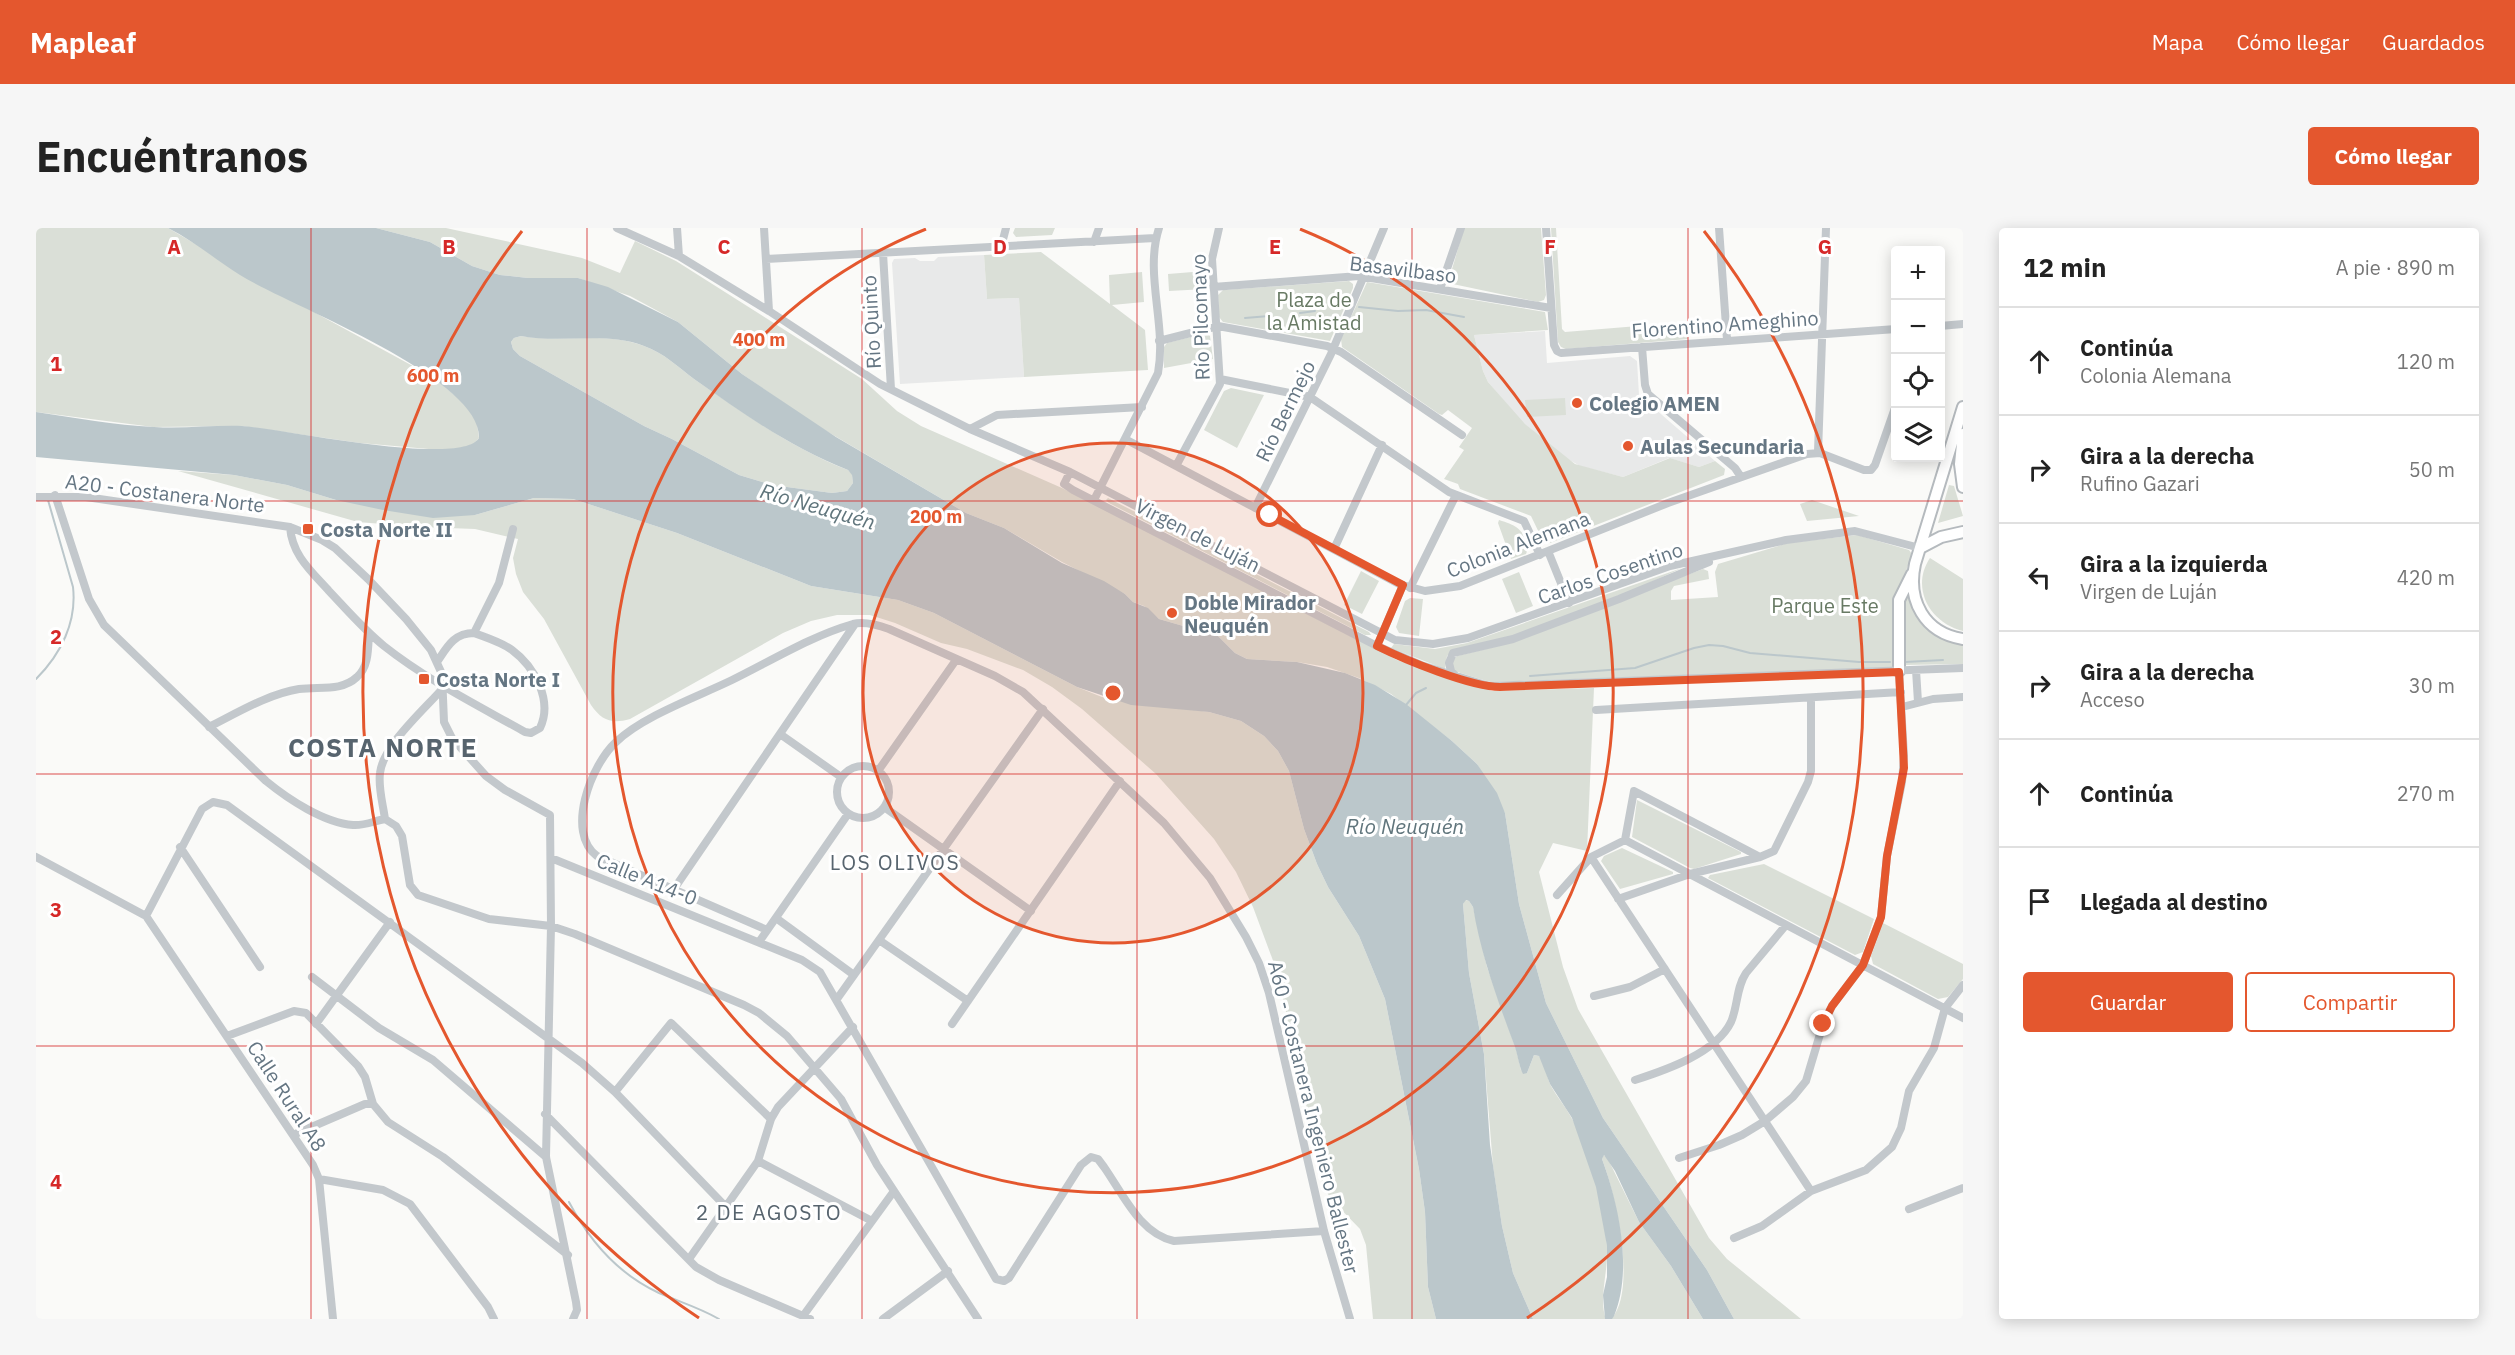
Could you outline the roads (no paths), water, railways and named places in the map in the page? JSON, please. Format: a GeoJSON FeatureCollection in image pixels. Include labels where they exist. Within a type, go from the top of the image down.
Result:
{"type":"FeatureCollection","features":[{"type":"Feature","properties":{"kind":"main road"},"geometry":{"type":"LineString","coordinates":[[1899,672],[1899,600],[1914,571],[1963,407]]}},
{"type":"Feature","properties":{"kind":"main road"},"geometry":{"type":"LineString","coordinates":[[1963,434],[1960,464],[1963,487]]}},
{"type":"Feature","properties":{"kind":"main road"},"geometry":{"type":"LineString","coordinates":[[1920,548],[1941,537],[1963,532]]}},
{"type":"Feature","properties":{"kind":"main road"},"geometry":{"type":"LineString","coordinates":[[1914,571],[1914,596],[1925,620],[1939,632],[1963,639]]}},
{"type":"Feature","properties":{"kind":"street","name":"Virgen de Luján"},"geometry":{"type":"LineString","coordinates":[[617,228],[679,256],[769,311],[861,373],[891,389],[970,429],[1070,472],[1382,634]]}},
{"type":"Feature","properties":{"kind":"street"},"geometry":{"type":"LineString","coordinates":[[677,228],[679,256]]}},
{"type":"Feature","properties":{"kind":"street"},"geometry":{"type":"LineString","coordinates":[[764,228],[769,311]]}},
{"type":"Feature","properties":{"kind":"street"},"geometry":{"type":"LineString","coordinates":[[1000,247],[1006,228]]}},
{"type":"Feature","properties":{"kind":"street"},"geometry":{"type":"LineString","coordinates":[[1094,242],[1099,228]]}},
{"type":"Feature","properties":{"kind":"street"},"geometry":{"type":"LineString","coordinates":[[1094,500],[1158,373],[1159,340],[1154,251],[1159,228]]}},
{"type":"Feature","properties":{"kind":"street","name":"Río Pilcomayo"},"geometry":{"type":"LineString","coordinates":[[1176,466],[1218,389],[1220,379],[1212,255],[1219,228]]}},
{"type":"Feature","properties":{"kind":"street","name":"Río Bermejo"},"geometry":{"type":"LineString","coordinates":[[1255,508],[1334,348],[1384,228]]}},
{"type":"Feature","properties":{"kind":"street"},"geometry":{"type":"LineString","coordinates":[[1440,289],[1461,228]]}},
{"type":"Feature","properties":{"kind":"street"},"geometry":{"type":"LineString","coordinates":[[1546,228],[1551,308]]}},
{"type":"Feature","properties":{"kind":"street"},"geometry":{"type":"LineString","coordinates":[[1719,228],[1727,340]]}},
{"type":"Feature","properties":{"kind":"street"},"geometry":{"type":"LineString","coordinates":[[1826,228],[1818,452],[1864,470],[1871,470],[1875,465],[1895,408]]}},
{"type":"Feature","properties":{"kind":"street"},"geometry":{"type":"LineString","coordinates":[[766,259],[1155,238]]}},
{"type":"Feature","properties":{"kind":"street","name":"Río Quinto"},"geometry":{"type":"LineString","coordinates":[[883,253],[891,389]]}},
{"type":"Feature","properties":{"kind":"street","name":"Basavilbaso"},"geometry":{"type":"LineString","coordinates":[[1213,287],[1363,276],[1551,308]]}},
{"type":"Feature","properties":{"kind":"street","name":"Florentino Ameghino"},"geometry":{"type":"LineString","coordinates":[[1551,308],[1554,345],[1557,351],[1563,353],[1891,329]]}},
{"type":"Feature","properties":{"kind":"street"},"geometry":{"type":"LineString","coordinates":[[1945,326],[1963,324]]}},
{"type":"Feature","properties":{"kind":"street"},"geometry":{"type":"LineString","coordinates":[[1159,340],[1215,326],[1334,348],[1462,435]]}},
{"type":"Feature","properties":{"kind":"street"},"geometry":{"type":"LineString","coordinates":[[1642,347],[1647,392],[1735,468],[1741,477]]}},
{"type":"Feature","properties":{"kind":"street"},"geometry":{"type":"LineString","coordinates":[[1220,379],[1310,397],[1456,495],[1521,519],[1528,526],[1544,553],[1569,603]]}},
{"type":"Feature","properties":{"kind":"street"},"geometry":{"type":"LineString","coordinates":[[970,429],[997,415],[1142,407]]}},
{"type":"Feature","properties":{"kind":"street","name":"Colonia Alemana"},"geometry":{"type":"LineString","coordinates":[[1125,439],[1406,587],[1437,591],[1454,588],[1668,503],[1818,452]]}},
{"type":"Feature","properties":{"kind":"street"},"geometry":{"type":"LineString","coordinates":[[1334,549],[1382,445]]}},
{"type":"Feature","properties":{"kind":"street","name":"Virgen de Luján"},"geometry":{"type":"LineString","coordinates":[[1070,472],[1064,484],[1377,646],[1414,663],[1486,686],[1963,668]]}},
{"type":"Feature","properties":{"kind":"street"},"geometry":{"type":"LineString","coordinates":[[55,495],[95,613],[113,635],[266,781],[297,804],[347,824],[362,825],[385,819],[396,826],[402,836],[410,885],[418,895],[489,919],[551,926],[590,939],[744,1005],[773,1024],[814,1066],[849,1111],[877,1165],[948,1271],[976,1318]]}},
{"type":"Feature","properties":{"kind":"street","name":"A20 - Costanera Norte"},"geometry":{"type":"LineString","coordinates":[[36,497],[55,495],[86,497],[290,527]]}},
{"type":"Feature","properties":{"kind":"street"},"geometry":{"type":"LineString","coordinates":[[1377,646],[1456,495]]}},
{"type":"Feature","properties":{"kind":"street"},"geometry":{"type":"LineString","coordinates":[[290,527],[294,547],[305,564],[369,633],[385,647],[444,687],[525,732],[531,733],[540,728],[544,716],[544,702],[531,669],[511,649],[474,633],[461,635],[454,639],[437,662]]}},
{"type":"Feature","properties":{"kind":"street"},"geometry":{"type":"LineString","coordinates":[[290,527],[322,540],[349,561],[406,619],[437,662],[444,687],[443,713],[446,730],[486,776],[505,790],[550,816],[551,926],[545,1114],[546,1157],[576,1302],[573,1319]]}},
{"type":"Feature","properties":{"kind":"street"},"geometry":{"type":"LineString","coordinates":[[474,633],[499,583],[513,529]]}},
{"type":"Feature","properties":{"kind":"street","name":"Carlos Cosentino"},"geometry":{"type":"LineString","coordinates":[[1382,634],[1395,640],[1414,643],[1433,644],[1454,641],[1494,631],[1670,566],[1794,538],[1852,531],[1920,548]]}},
{"type":"Feature","properties":{"kind":"street"},"geometry":{"type":"LineString","coordinates":[[1459,677],[1449,667],[1449,658],[1453,653],[1521,635],[1738,552]]}},
{"type":"Feature","properties":{"kind":"street"},"geometry":{"type":"LineString","coordinates":[[674,889],[855,624]]}},
{"type":"Feature","properties":{"kind":"street"},"geometry":{"type":"LineString","coordinates":[[767,930],[597,856],[589,850],[585,843],[581,825],[584,802],[591,782],[606,753],[614,743],[642,723],[812,641],[855,624]]}},
{"type":"Feature","properties":{"kind":"street","name":"A60 - Costanera Ingeniero Ballester"},"geometry":{"type":"LineString","coordinates":[[855,624],[877,625],[889,629],[1010,683],[1043,709],[1120,781],[1164,823],[1199,863],[1246,937],[1259,963],[1278,1025],[1324,1231],[1350,1319]]}},
{"type":"Feature","properties":{"kind":"street"},"geometry":{"type":"LineString","coordinates":[[209,727],[286,692],[341,686],[351,682],[365,667],[369,633]]}},
{"type":"Feature","properties":{"kind":"street"},"geometry":{"type":"LineString","coordinates":[[878,771],[956,660]]}},
{"type":"Feature","properties":{"kind":"street"},"geometry":{"type":"LineString","coordinates":[[1916,670],[1917,702]]}},
{"type":"Feature","properties":{"kind":"street"},"geometry":{"type":"LineString","coordinates":[[1679,1158],[1719,1145],[1765,1121],[1786,1104],[1806,1080],[1823,1024],[1832,1006],[1863,965],[1881,917],[1887,856],[1902,782],[1904,756],[1899,672]]}},
{"type":"Feature","properties":{"kind":"street"},"geometry":{"type":"LineString","coordinates":[[385,819],[380,771],[385,756],[444,687]]}},
{"type":"Feature","properties":{"kind":"street"},"geometry":{"type":"LineString","coordinates":[[1596,710],[1901,692]]}},
{"type":"Feature","properties":{"kind":"street"},"geometry":{"type":"LineString","coordinates":[[1902,706],[1963,697]]}},
{"type":"Feature","properties":{"kind":"street"},"geometry":{"type":"LineString","coordinates":[[1618,899],[1690,874],[1760,857],[1777,847],[1809,782],[1812,764],[1810,698]]}},
{"type":"Feature","properties":{"kind":"street"},"geometry":{"type":"LineString","coordinates":[[837,999],[1043,709]]}},
{"type":"Feature","properties":{"kind":"street"},"geometry":{"type":"LineString","coordinates":[[780,734],[841,777]]}},
{"type":"Feature","properties":{"kind":"street"},"geometry":{"type":"LineString","coordinates":[[854,767],[871,767],[878,771],[888,786],[889,795],[884,807],[874,816],[866,818],[848,814],[842,808],[837,793],[841,777],[854,767]]}},
{"type":"Feature","properties":{"kind":"street"},"geometry":{"type":"LineString","coordinates":[[952,1024],[1120,781]]}},
{"type":"Feature","properties":{"kind":"street"},"geometry":{"type":"LineString","coordinates":[[1625,840],[1634,790],[1760,857]]}},
{"type":"Feature","properties":{"kind":"street"},"geometry":{"type":"LineString","coordinates":[[36,857],[146,916],[202,809],[213,802],[227,805],[548,1036],[615,1092],[726,1206]]}},
{"type":"Feature","properties":{"kind":"street"},"geometry":{"type":"LineString","coordinates":[[884,807],[1031,911]]}},
{"type":"Feature","properties":{"kind":"street"},"geometry":{"type":"LineString","coordinates":[[759,942],[848,814]]}},
{"type":"Feature","properties":{"kind":"street"},"geometry":{"type":"LineString","coordinates":[[1557,894],[1591,857],[1625,840]]}},
{"type":"Feature","properties":{"kind":"street"},"geometry":{"type":"LineString","coordinates":[[1625,840],[1963,1018]]}},
{"type":"Feature","properties":{"kind":"street"},"geometry":{"type":"LineString","coordinates":[[180,848],[260,967]]}},
{"type":"Feature","properties":{"kind":"street"},"geometry":{"type":"LineString","coordinates":[[1591,857],[1811,1191]]}},
{"type":"Feature","properties":{"kind":"street","name":"Calle A14-0"},"geometry":{"type":"LineString","coordinates":[[551,858],[759,942],[812,965],[820,972],[996,1279],[1004,1281],[1009,1278],[1081,1165],[1091,1157],[1098,1159],[1147,1229],[1161,1239],[1174,1241],[1324,1231]]}},
{"type":"Feature","properties":{"kind":"street","name":"Calle Rural A8"},"geometry":{"type":"LineString","coordinates":[[146,916],[313,1165],[319,1179],[333,1319]]}},
{"type":"Feature","properties":{"kind":"street"},"geometry":{"type":"LineString","coordinates":[[776,918],[854,975]]}},
{"type":"Feature","properties":{"kind":"street"},"geometry":{"type":"LineString","coordinates":[[316,1024],[390,922]]}},
{"type":"Feature","properties":{"kind":"street"},"geometry":{"type":"LineString","coordinates":[[1635,1080],[1667,1070],[1714,1043],[1730,1023],[1741,980],[1786,925]]}},
{"type":"Feature","properties":{"kind":"street"},"geometry":{"type":"LineString","coordinates":[[879,940],[968,1001]]}},
{"type":"Feature","properties":{"kind":"street"},"geometry":{"type":"LineString","coordinates":[[1594,996],[1630,987],[1665,969]]}},
{"type":"Feature","properties":{"kind":"street"},"geometry":{"type":"LineString","coordinates":[[312,977],[379,1028],[433,1060],[546,1157]]}},
{"type":"Feature","properties":{"kind":"street"},"geometry":{"type":"LineString","coordinates":[[1734,1238],[1762,1226],[1811,1191],[1866,1170],[1892,1147],[1901,1128],[1909,1091],[1934,1048],[1945,1008],[1963,985]]}},
{"type":"Feature","properties":{"kind":"street"},"geometry":{"type":"LineString","coordinates":[[227,1036],[294,1011],[306,1013],[358,1066],[365,1077],[373,1104],[388,1122],[443,1157],[568,1255]]}},
{"type":"Feature","properties":{"kind":"street"},"geometry":{"type":"LineString","coordinates":[[615,1092],[671,1023],[771,1119]]}},
{"type":"Feature","properties":{"kind":"street"},"geometry":{"type":"LineString","coordinates":[[689,1259],[758,1161],[771,1119],[778,1107],[853,1027]]}},
{"type":"Feature","properties":{"kind":"street"},"geometry":{"type":"LineString","coordinates":[[293,1135],[365,1104],[373,1104]]}},
{"type":"Feature","properties":{"kind":"street"},"geometry":{"type":"LineString","coordinates":[[545,1114],[696,1267],[718,1280],[807,1318],[894,1191]]}},
{"type":"Feature","properties":{"kind":"street"},"geometry":{"type":"LineString","coordinates":[[758,1161],[872,1221]]}},
{"type":"Feature","properties":{"kind":"street"},"geometry":{"type":"LineString","coordinates":[[319,1179],[383,1190],[410,1204],[488,1307],[494,1319]]}},
{"type":"Feature","properties":{"kind":"street"},"geometry":{"type":"LineString","coordinates":[[1909,1209],[1963,1188]]}},
{"type":"Feature","properties":{"kind":"street"},"geometry":{"type":"LineString","coordinates":[[883,1319],[948,1271]]}},
{"type":"Feature","properties":{"kind":"water","name":"Río Neuquén"},"geometry":{"type":"Polygon","coordinates":[[[168,228],[376,228],[430,242],[472,266],[500,275],[528,278],[578,278],[608,287],[678,322],[742,374],[836,437],[966,513],[1004,528],[1062,563],[1104,581],[1133,602],[1148,608],[1159,619],[1218,636],[1235,653],[1247,659],[1297,662],[1345,673],[1375,685],[1406,704],[1477,764],[1497,793],[1505,813],[1519,904],[1546,1003],[1603,1118],[1707,1270],[1734,1319],[1703,1319],[1671,1266],[1639,1222],[1615,1171],[1604,1155],[1602,1159],[1614,1196],[1622,1237],[1623,1258],[1620,1298],[1612,1319],[1605,1319],[1603,1295],[1607,1277],[1607,1246],[1596,1187],[1572,1118],[1550,1084],[1539,1056],[1534,1055],[1527,1073],[1523,1074],[1520,1068],[1485,961],[1473,907],[1466,900],[1463,904],[1469,973],[1484,1054],[1490,1145],[1502,1226],[1513,1273],[1533,1319],[1436,1319],[1428,1287],[1425,1212],[1419,1169],[1385,999],[1359,936],[1328,887],[1317,864],[1304,829],[1289,771],[1278,751],[1264,736],[1241,721],[1209,712],[1131,705],[1077,687],[934,613],[898,600],[811,586],[677,533],[573,499],[534,498],[475,515],[433,518],[336,500],[287,485],[234,475],[36,457],[36,412],[139,426],[176,428],[242,426],[406,448],[440,449],[465,446],[479,438],[472,415],[450,391],[417,368],[378,345],[240,275],[168,228]],[[521,336],[514,338],[511,342],[513,349],[520,356],[644,426],[739,475],[772,485],[832,493],[847,491],[853,483],[852,475],[848,470],[768,429],[651,349],[615,339],[521,336]]]}},
{"type":"Feature","properties":{"kind":"waterway"},"geometry":{"type":"LineString","coordinates":[[1359,307],[1398,311],[1426,310],[1464,317]]}},
{"type":"Feature","properties":{"kind":"waterway"},"geometry":{"type":"LineString","coordinates":[[1300,313],[1315,311]]}},
{"type":"Feature","properties":{"kind":"waterway"},"geometry":{"type":"LineString","coordinates":[[1245,318],[1269,316]]}},
{"type":"Feature","properties":{"kind":"waterway"},"geometry":{"type":"LineString","coordinates":[[36,679],[60,648],[70,625],[74,600],[73,587],[48,500]]}},
{"type":"Feature","properties":{"kind":"waterway"},"geometry":{"type":"LineString","coordinates":[[1530,676],[1635,668],[1709,645],[1750,653],[1859,662],[1890,662]]}},
{"type":"Feature","properties":{"kind":"waterway"},"geometry":{"type":"LineString","coordinates":[[1905,662],[1943,660]]}},
{"type":"Feature","properties":{"kind":"waterway"},"geometry":{"type":"LineString","coordinates":[[1406,705],[1416,693],[1426,688]]}},
{"type":"Feature","properties":{"kind":"waterway"},"geometry":{"type":"LineString","coordinates":[[569,1202],[586,1230],[618,1266],[659,1293],[719,1319]]}},
{"type":"Feature","properties":{"kind":"place","name":"Colegio AMEN"},"geometry":{"type":"Point","coordinates":[1577,403]}},
{"type":"Feature","properties":{"kind":"place","name":"Aulas Secundaria"},"geometry":{"type":"Point","coordinates":[1628,446]}},
{"type":"Feature","properties":{"kind":"place","name":"Costa Norte II"},"geometry":{"type":"Point","coordinates":[308,529]}},
{"type":"Feature","properties":{"kind":"place","name":"Doble Mirador Neuquén"},"geometry":{"type":"Point","coordinates":[1172,613]}},
{"type":"Feature","properties":{"kind":"place","name":"Costa Norte I"},"geometry":{"type":"Point","coordinates":[424,679]}},
{"type":"Feature","properties":{"kind":"district","name":"COSTA NORTE"},"geometry":{"type":"Point","coordinates":[383,747]}},
{"type":"Feature","properties":{"kind":"district","name":"LOS OLIVOS"},"geometry":{"type":"Point","coordinates":[895,862]}},
{"type":"Feature","properties":{"kind":"district","name":"2 DE AGOSTO"},"geometry":{"type":"Point","coordinates":[769,1212]}},
{"type":"Feature","properties":{"kind":"park label","name":"Plaza de la Amistad"},"geometry":{"type":"Point","coordinates":[1314,310]}},
{"type":"Feature","properties":{"kind":"park label","name":"Parque Este"},"geometry":{"type":"Point","coordinates":[1825,605]}}]}
